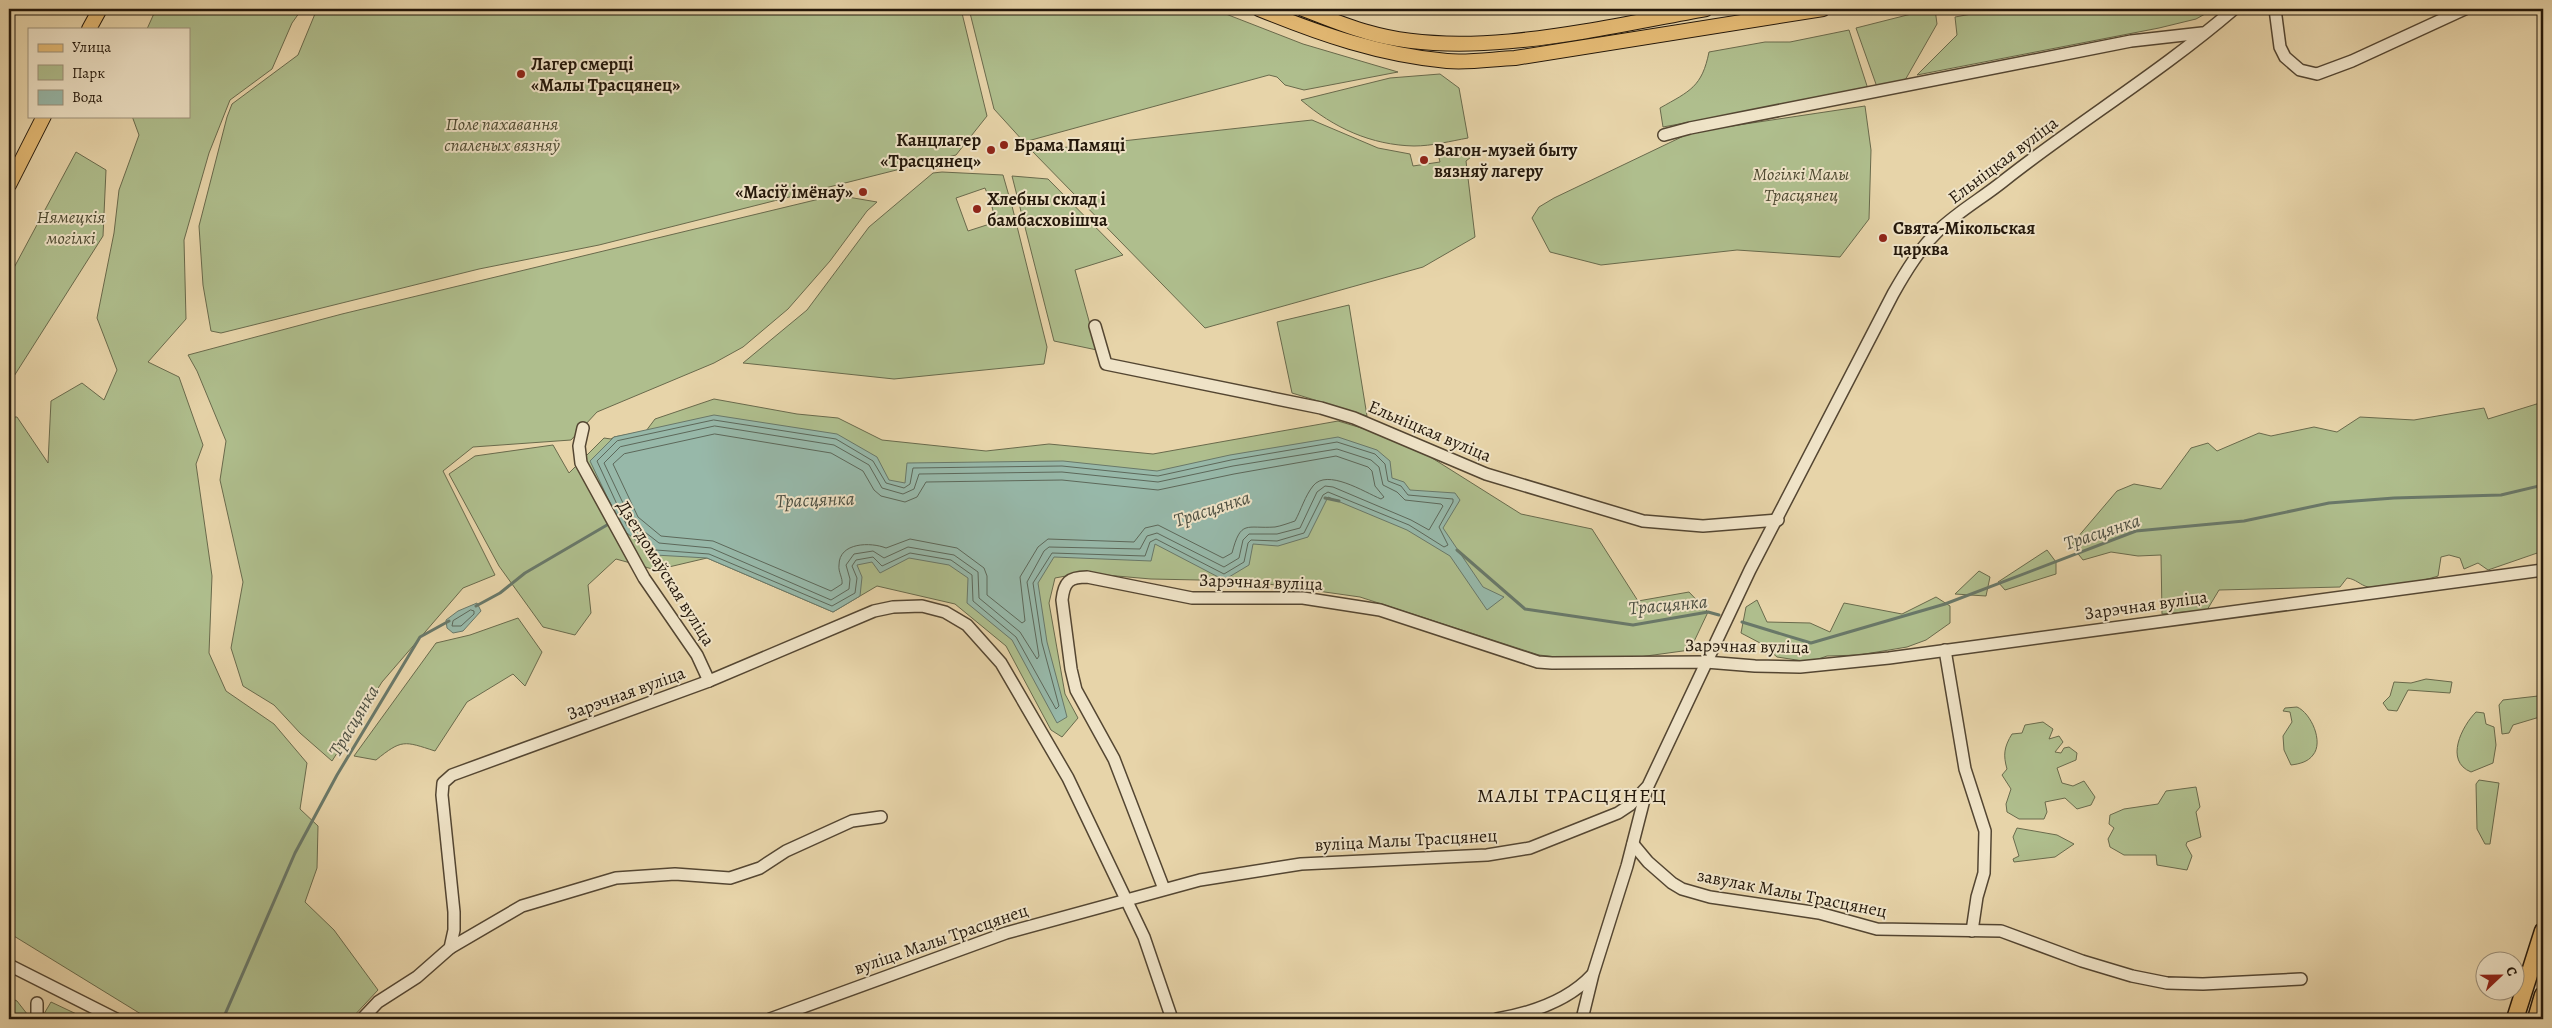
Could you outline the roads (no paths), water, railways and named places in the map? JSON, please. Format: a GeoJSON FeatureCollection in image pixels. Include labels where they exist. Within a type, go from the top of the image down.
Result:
{"type":"FeatureCollection","features":[{"type":"Feature","properties":{"kind":"highway"},"geometry":{"type":"LineString","coordinates":[[2515,1019],[2543,931]]}},
{"type":"Feature","properties":{"kind":"highway"},"geometry":{"type":"LineString","coordinates":[[2536,1019],[2543,995]]}},
{"type":"Feature","properties":{"kind":"main road"},"geometry":{"type":"LineString","coordinates":[[90,28],[100,9]]}},
{"type":"Feature","properties":{"kind":"main road"},"geometry":{"type":"LineString","coordinates":[[1259,9],[1366,48],[1412,56],[1468,61],[1516,58],[1823,9]]}},
{"type":"Feature","properties":{"kind":"main road"},"geometry":{"type":"LineString","coordinates":[[1303,9],[1368,33],[1403,39],[1459,43],[1532,39],[1706,9]]}},
{"type":"Feature","properties":{"kind":"main road"},"geometry":{"type":"LineString","coordinates":[[9,184],[43,118]]}},
{"type":"Feature","properties":{"kind":"street","name":"Ельніцкая вуліца"},"geometry":{"type":"LineString","coordinates":[[1706,662],[1750,570],[1778,520],[1893,294],[1921,250],[1939,230],[1961,213],[2047,147],[2144,79],[2234,9]]}},
{"type":"Feature","properties":{"kind":"street"},"geometry":{"type":"LineString","coordinates":[[2275,9],[2280,47],[2285,57],[2294,66],[2316,74],[2335,68],[2465,9]]}},
{"type":"Feature","properties":{"kind":"street"},"geometry":{"type":"LineString","coordinates":[[1664,135],[1700,126],[2131,42],[2202,33]]}},
{"type":"Feature","properties":{"kind":"street","name":"Ельніцкая вуліца"},"geometry":{"type":"LineString","coordinates":[[1095,326],[1106,364],[1321,408],[1354,418],[1486,474],[1643,522],[1703,526],[1778,520]]}},
{"type":"Feature","properties":{"kind":"street","name":"Дзетдомаўская вуліца"},"geometry":{"type":"LineString","coordinates":[[583,428],[579,446],[582,463],[644,578],[697,655],[709,681]]}},
{"type":"Feature","properties":{"kind":"street","name":"Зарэчная вуліца"},"geometry":{"type":"LineString","coordinates":[[1164,889],[1114,759],[1076,690],[1062,600],[1063,589],[1068,581],[1074,577],[1096,578],[1192,598],[1303,598],[1380,610],[1538,662],[1706,662],[1800,667],[1945,650],[2543,570]]}},
{"type":"Feature","properties":{"kind":"street","name":"Зарэчная вуліца"},"geometry":{"type":"LineString","coordinates":[[450,948],[454,930],[454,912],[442,807],[443,784],[452,775],[709,681],[874,611],[893,607],[932,607],[957,618],[982,639],[1018,689],[1068,778],[1125,899]]}},
{"type":"Feature","properties":{"kind":"street"},"geometry":{"type":"LineString","coordinates":[[1945,650],[1965,769],[1985,831],[1984,873],[1977,897],[1972,931]]}},
{"type":"Feature","properties":{"kind":"street","name":"вуліца Малы Трасцянец"},"geometry":{"type":"LineString","coordinates":[[770,1019],[997,936],[1125,899],[1200,880],[1301,864],[1487,856],[1543,844],[1618,813],[1630,805],[1648,786],[1706,662]]}},
{"type":"Feature","properties":{"kind":"street"},"geometry":{"type":"LineString","coordinates":[[1582,1019],[1593,974],[1633,844],[1648,786]]}},
{"type":"Feature","properties":{"kind":"street"},"geometry":{"type":"LineString","coordinates":[[1618,813],[1627,819],[1632,827],[1633,844]]}},
{"type":"Feature","properties":{"kind":"street"},"geometry":{"type":"LineString","coordinates":[[362,1019],[378,1002],[417,977],[450,948],[522,906],[616,878],[675,874],[730,878],[760,868],[786,851],[852,821],[881,817]]}},
{"type":"Feature","properties":{"kind":"street","name":"завулак Малы Трасцянец"},"geometry":{"type":"LineString","coordinates":[[1633,844],[1648,862],[1672,883],[1695,894],[1819,913],[1877,929],[2001,931],[2082,961],[2132,976],[2168,983],[2203,984],[2301,980]]}},
{"type":"Feature","properties":{"kind":"street"},"geometry":{"type":"LineString","coordinates":[[1125,899],[1144,937],[1172,1019]]}},
{"type":"Feature","properties":{"kind":"street"},"geometry":{"type":"LineString","coordinates":[[9,965],[116,1019]]}},
{"type":"Feature","properties":{"kind":"street"},"geometry":{"type":"LineString","coordinates":[[1497,1019],[1513,1016],[1565,996],[1582,985],[1593,974]]}},
{"type":"Feature","properties":{"kind":"street"},"geometry":{"type":"LineString","coordinates":[[37,1003],[37,1019]]}},
{"type":"Feature","properties":{"kind":"water"},"geometry":{"type":"Polygon","coordinates":[[[714,415],[837,434],[877,457],[889,480],[905,483],[907,463],[1063,461],[1157,471],[1230,455],[1338,437],[1377,450],[1390,461],[1392,478],[1404,482],[1410,490],[1455,493],[1460,500],[1443,528],[1483,587],[1504,597],[1487,610],[1450,556],[1407,530],[1328,497],[1308,537],[1278,546],[1253,544],[1249,565],[1224,580],[1155,544],[1151,561],[1054,557],[1038,583],[1047,642],[1067,717],[1057,723],[1012,640],[967,603],[968,578],[949,565],[909,558],[880,573],[872,562],[857,565],[862,577],[860,596],[833,612],[707,558],[655,555],[623,530],[590,461],[614,437],[714,415]]]}},
{"type":"Feature","properties":{"kind":"water"},"geometry":{"type":"Polygon","coordinates":[[[477,603],[481,611],[463,631],[453,633],[447,628],[446,620],[458,611],[477,603]]]}},
{"type":"Feature","properties":{"kind":"waterway","name":"Трасцянка"},"geometry":{"type":"LineString","coordinates":[[1742,622],[1811,643],[1945,604],[2136,531],[2244,521],[2329,503],[2394,498],[2501,495],[2543,485]]}},
{"type":"Feature","properties":{"kind":"waterway","name":"Трасцянка"},"geometry":{"type":"LineString","coordinates":[[1325,498],[1339,501]]}},
{"type":"Feature","properties":{"kind":"waterway","name":"Трасцянка"},"geometry":{"type":"LineString","coordinates":[[476,606],[500,593],[525,573],[607,525]]}},
{"type":"Feature","properties":{"kind":"waterway","name":"Трасцянка"},"geometry":{"type":"LineString","coordinates":[[1457,550],[1525,609],[1633,625],[1708,612],[1719,615]]}},
{"type":"Feature","properties":{"kind":"waterway","name":"Трасцянка"},"geometry":{"type":"LineString","coordinates":[[223,1019],[295,853],[337,775],[420,637],[449,621]]}},
{"type":"Feature","properties":{"kind":"place","name":"Лагер смерці «Малы Трасцянец»"},"geometry":{"type":"Point","coordinates":[521,74]}},
{"type":"Feature","properties":{"kind":"place","name":"Брама Памяці"},"geometry":{"type":"Point","coordinates":[1004,145]}},
{"type":"Feature","properties":{"kind":"place","name":"Канцлагер «Трасцянец»"},"geometry":{"type":"Point","coordinates":[991,150]}},
{"type":"Feature","properties":{"kind":"place","name":"Вагон-музей быту вязняў лагеру"},"geometry":{"type":"Point","coordinates":[1424,160]}},
{"type":"Feature","properties":{"kind":"place","name":"«Масіў імёнаў»"},"geometry":{"type":"Point","coordinates":[863,192]}},
{"type":"Feature","properties":{"kind":"place","name":"Хлебны склад і бамбасховішча"},"geometry":{"type":"Point","coordinates":[977,209]}},
{"type":"Feature","properties":{"kind":"place","name":"Свята-Мікольская царква"},"geometry":{"type":"Point","coordinates":[1883,238]}},
{"type":"Feature","properties":{"kind":"district","name":"МАЛЫ ТРАСЦЯНЕЦ"},"geometry":{"type":"Point","coordinates":[1572,795]}},
{"type":"Feature","properties":{"kind":"park label","name":"Поле пахавання спаленых вязняў"},"geometry":{"type":"Point","coordinates":[502,134]}},
{"type":"Feature","properties":{"kind":"park label","name":"Могілкі Малы Трасцянец"},"geometry":{"type":"Point","coordinates":[1801,184]}},
{"type":"Feature","properties":{"kind":"park label","name":"Нямецкія могілкі"},"geometry":{"type":"Point","coordinates":[71,227]}}]}
